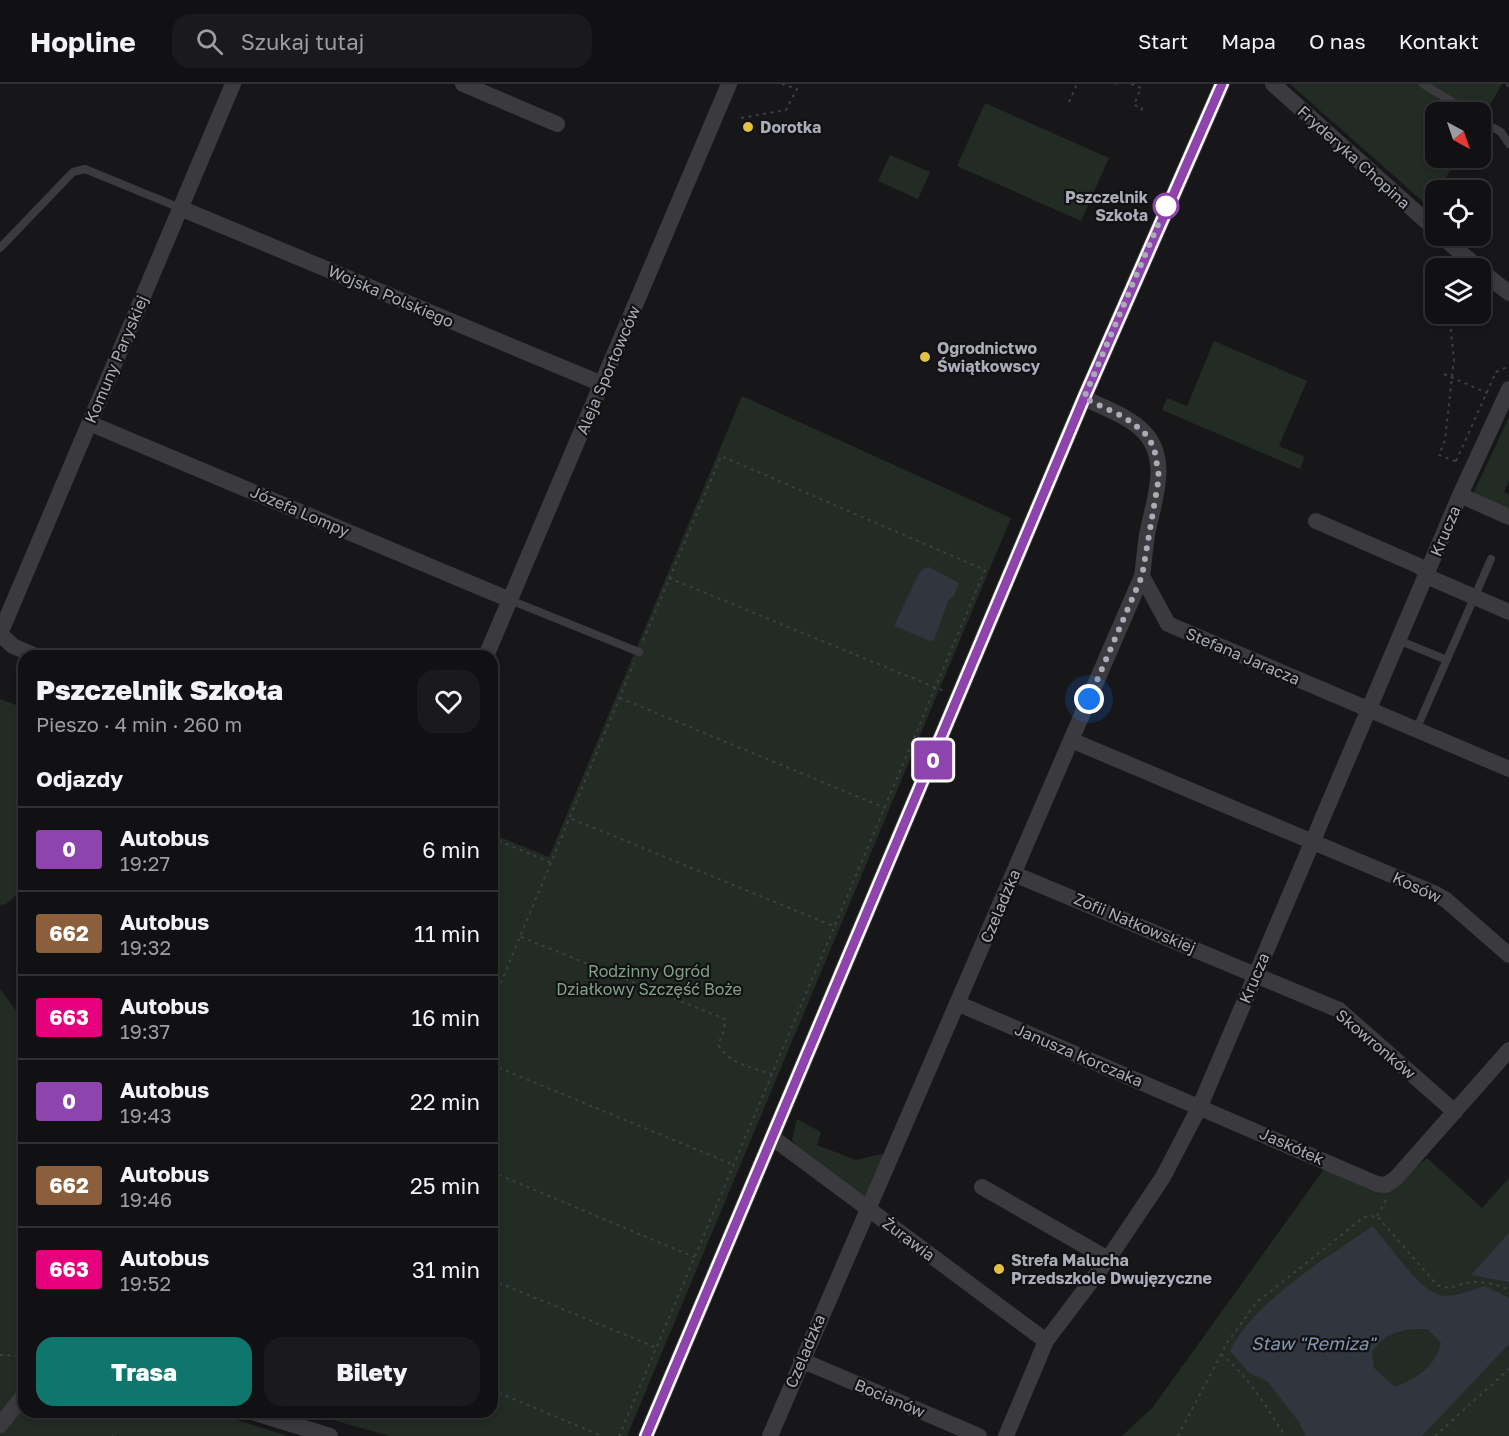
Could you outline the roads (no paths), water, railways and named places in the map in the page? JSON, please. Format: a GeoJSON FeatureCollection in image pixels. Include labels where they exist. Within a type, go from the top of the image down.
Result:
{"type":"FeatureCollection","features":[{"type":"Feature","properties":{"kind":"street","name":"Komuny Paryskiej"},"geometry":{"type":"LineString","coordinates":[[0,634],[233,84]]}},
{"type":"Feature","properties":{"kind":"street"},"geometry":{"type":"LineString","coordinates":[[463,84],[557,124]]}},
{"type":"Feature","properties":{"kind":"street","name":"Aleja Sportowców"},"geometry":{"type":"LineString","coordinates":[[489,650],[729,84]]}},
{"type":"Feature","properties":{"kind":"street"},"geometry":{"type":"LineString","coordinates":[[646,1436],[1084,398],[1222,84]]}},
{"type":"Feature","properties":{"kind":"street","name":"Fryderyka Chopina"},"geometry":{"type":"LineString","coordinates":[[1273,84],[1425,220]]}},
{"type":"Feature","properties":{"kind":"street","name":"Wojska Polskiego"},"geometry":{"type":"LineString","coordinates":[[180,208],[602,384]]}},
{"type":"Feature","properties":{"kind":"street"},"geometry":{"type":"LineString","coordinates":[[1453,246],[1467,258]]}},
{"type":"Feature","properties":{"kind":"street"},"geometry":{"type":"LineString","coordinates":[[1491,278],[1509,292]]}},
{"type":"Feature","properties":{"kind":"street","name":"Krucza"},"geometry":{"type":"LineString","coordinates":[[1006,1436],[1046,1341],[1108,1259],[1163,1178],[1200,1106],[1460,495],[1509,390]]}},
{"type":"Feature","properties":{"kind":"street","name":"Czeladzka"},"geometry":{"type":"LineString","coordinates":[[770,1436],[801,1360],[959,1004],[1142,576],[1159,477],[1154,447],[1144,432],[1124,417],[1084,398]]}},
{"type":"Feature","properties":{"kind":"street","name":"Józefa Lompy"},"geometry":{"type":"LineString","coordinates":[[89,423],[510,600]]}},
{"type":"Feature","properties":{"kind":"street","name":"Krucza"},"geometry":{"type":"LineString","coordinates":[[1460,495],[1509,517]]}},
{"type":"Feature","properties":{"kind":"street"},"geometry":{"type":"LineString","coordinates":[[1316,521],[1419,566],[1433,579],[1509,612]]}},
{"type":"Feature","properties":{"kind":"street","name":"Stefana Jaracza"},"geometry":{"type":"LineString","coordinates":[[1142,576],[1168,624],[1509,769]]}},
{"type":"Feature","properties":{"kind":"street"},"geometry":{"type":"LineString","coordinates":[[0,634],[13,646],[22,650]]}},
{"type":"Feature","properties":{"kind":"street","name":"Kosów"},"geometry":{"type":"LineString","coordinates":[[1071,740],[1446,900],[1509,955]]}},
{"type":"Feature","properties":{"kind":"street","name":"Zofii Nałkowskiej"},"geometry":{"type":"LineString","coordinates":[[1014,874],[1256,974]]}},
{"type":"Feature","properties":{"kind":"street","name":"Skowronków"},"geometry":{"type":"LineString","coordinates":[[1256,974],[1339,1010],[1455,1112]]}},
{"type":"Feature","properties":{"kind":"street","name":"Janusza Korczaka"},"geometry":{"type":"LineString","coordinates":[[959,1004],[1200,1106]]}},
{"type":"Feature","properties":{"kind":"street"},"geometry":{"type":"LineString","coordinates":[[1455,1112],[1509,1050]]}},
{"type":"Feature","properties":{"kind":"street","name":"Jaskółek"},"geometry":{"type":"LineString","coordinates":[[1200,1106],[1377,1184],[1386,1185],[1396,1178],[1455,1112]]}},
{"type":"Feature","properties":{"kind":"street","name":"Żurawia"},"geometry":{"type":"LineString","coordinates":[[773,1138],[1046,1341]]}},
{"type":"Feature","properties":{"kind":"street"},"geometry":{"type":"LineString","coordinates":[[982,1187],[1108,1259]]}},
{"type":"Feature","properties":{"kind":"street","name":"Bocianów"},"geometry":{"type":"LineString","coordinates":[[801,1360],[980,1436]]}},
{"type":"Feature","properties":{"kind":"street"},"geometry":{"type":"LineString","coordinates":[[0,1425],[18,1402]]}},
{"type":"Feature","properties":{"kind":"street"},"geometry":{"type":"LineString","coordinates":[[272,1418],[330,1436]]}},
{"type":"Feature","properties":{"kind":"lane"},"geometry":{"type":"LineString","coordinates":[[1423,84],[1453,102]]}},
{"type":"Feature","properties":{"kind":"lane"},"geometry":{"type":"LineString","coordinates":[[1491,126],[1501,132],[1509,144]]}},
{"type":"Feature","properties":{"kind":"lane"},"geometry":{"type":"LineString","coordinates":[[0,248],[73,172],[85,169],[180,208]]}},
{"type":"Feature","properties":{"kind":"lane"},"geometry":{"type":"LineString","coordinates":[[1416,730],[1491,560]]}},
{"type":"Feature","properties":{"kind":"lane"},"geometry":{"type":"LineString","coordinates":[[510,600],[639,652]]}},
{"type":"Feature","properties":{"kind":"lane"},"geometry":{"type":"LineString","coordinates":[[1398,640],[1447,660]]}},
{"type":"Feature","properties":{"kind":"water"},"geometry":{"type":"Polygon","coordinates":[[[929,567],[959,583],[953,597],[949,599],[934,640],[930,641],[894,626],[918,575],[923,569],[929,567]]]}},
{"type":"Feature","properties":{"kind":"water","name":"Staw \"Remiza\""},"geometry":{"type":"Polygon","coordinates":[[[1373,1226],[1411,1273],[1434,1293],[1446,1296],[1485,1286],[1509,1298],[1509,1344],[1422,1436],[1306,1436],[1299,1422],[1267,1381],[1249,1373],[1230,1351],[1241,1333],[1274,1298],[1314,1266],[1373,1226]],[[1412,1329],[1394,1333],[1384,1338],[1372,1352],[1374,1368],[1395,1387],[1424,1371],[1435,1358],[1441,1343],[1428,1329],[1412,1329]]]}},
{"type":"Feature","properties":{"kind":"water"},"geometry":{"type":"Polygon","coordinates":[[[1509,1233],[1509,1282],[1471,1275],[1509,1233]]]}},
{"type":"Feature","properties":{"kind":"place","name":"Dorotka"},"geometry":{"type":"Point","coordinates":[748,127]}},
{"type":"Feature","properties":{"kind":"place","name":"Pszczelnik Szkoła"},"geometry":{"type":"Point","coordinates":[1166,206]}},
{"type":"Feature","properties":{"kind":"place","name":"Ogrodnictwo Świątkowscy"},"geometry":{"type":"Point","coordinates":[925,357]}},
{"type":"Feature","properties":{"kind":"place","name":"Strefa Malucha Przedszkole Dwujęzyczne"},"geometry":{"type":"Point","coordinates":[999,1269]}},
{"type":"Feature","properties":{"kind":"park label","name":"Rodzinny Ogród Działkowy Szczęść Boże"},"geometry":{"type":"Point","coordinates":[649,980]}}]}
